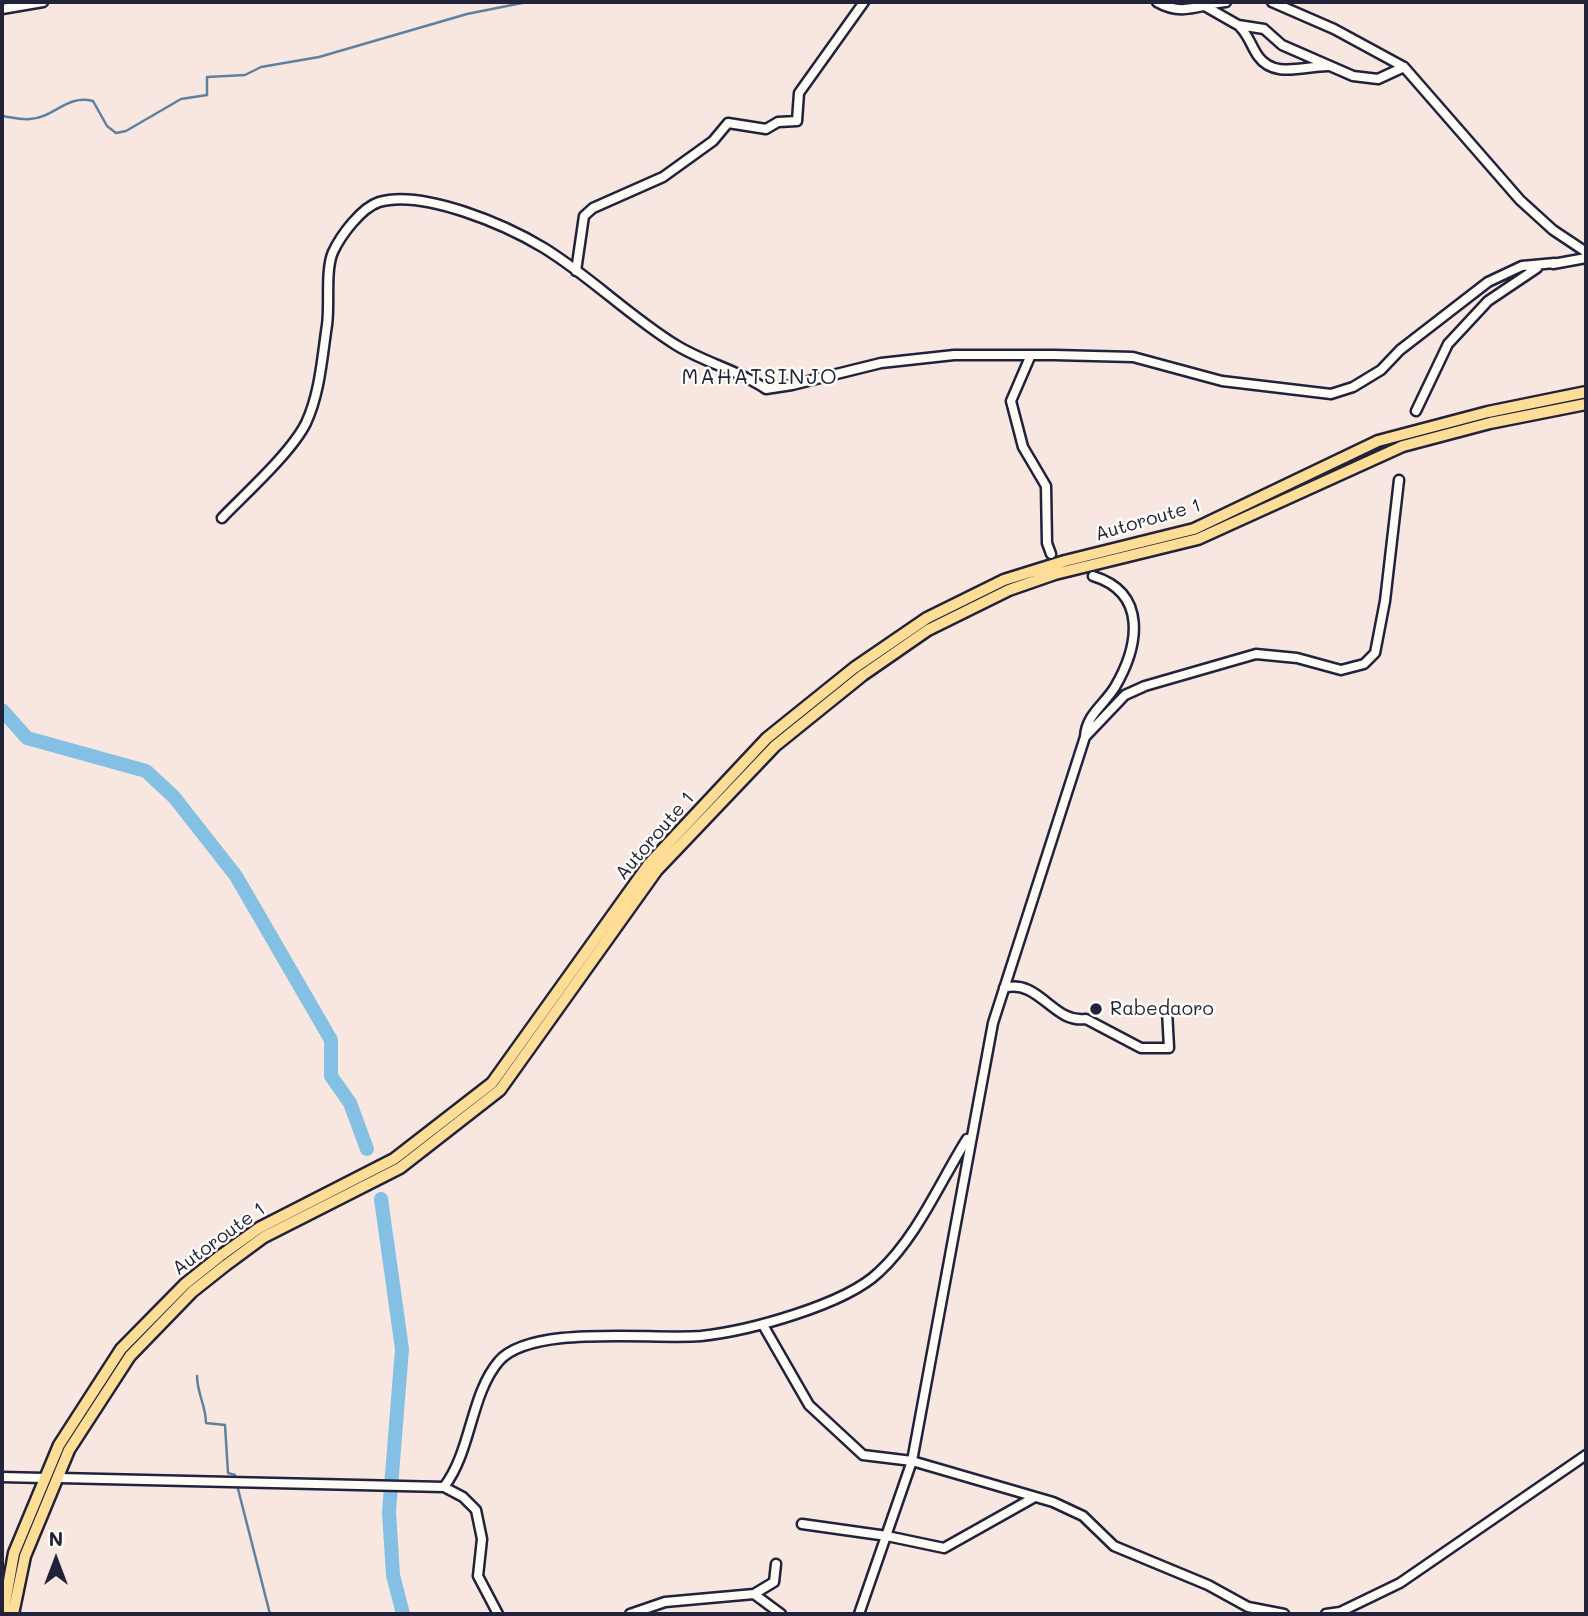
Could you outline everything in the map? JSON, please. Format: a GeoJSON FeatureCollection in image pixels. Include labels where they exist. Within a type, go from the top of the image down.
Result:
{"type":"FeatureCollection","features":[{"type":"Feature","properties":{"kind":"main road","name":"Autoroute 1"},"geometry":{"type":"LineString","coordinates":[[3,1614],[14,1553],[59,1445],[121,1349],[185,1283],[258,1228],[394,1158],[492,1083],[649,864],[767,738],[854,668],[927,618],[1004,580],[1065,561],[1194,529],[1378,441],[1488,412],[1586,392]]}},
{"type":"Feature","properties":{"kind":"main road","name":"Autoroute 1"},"geometry":{"type":"LineString","coordinates":[[13,1614],[25,1556],[69,1450],[130,1356],[192,1292],[264,1237],[400,1168],[500,1090],[657,870],[775,747],[863,676],[928,631],[1009,590],[1055,574],[1198,539],[1403,446],[1490,423],[1586,404]]}},
{"type":"Feature","properties":{"kind":"street"},"geometry":{"type":"LineString","coordinates":[[2,9],[43,2]]}},
{"type":"Feature","properties":{"kind":"street"},"geometry":{"type":"LineString","coordinates":[[576,271],[584,216],[593,208],[663,177],[713,141],[728,123],[766,129],[778,122],[797,121],[799,93],[864,2]]}},
{"type":"Feature","properties":{"kind":"street"},"geometry":{"type":"LineString","coordinates":[[1157,2],[1182,11],[1194,11],[1203,5],[1226,2]]}},
{"type":"Feature","properties":{"kind":"street"},"geometry":{"type":"LineString","coordinates":[[1272,2],[1334,29],[1404,67],[1520,200],[1553,230],[1586,252]]}},
{"type":"Feature","properties":{"kind":"street"},"geometry":{"type":"LineString","coordinates":[[1203,5],[1238,25],[1248,35],[1259,58],[1273,68],[1282,71],[1330,66]]}},
{"type":"Feature","properties":{"kind":"street"},"geometry":{"type":"LineString","coordinates":[[1238,25],[1264,29],[1282,45],[1353,76],[1378,79],[1404,67]]}},
{"type":"Feature","properties":{"kind":"street"},"geometry":{"type":"LineString","coordinates":[[222,518],[305,424],[318,387],[328,317],[331,258],[352,225],[378,203],[402,200],[434,204],[518,234],[576,271],[627,312],[676,345],[748,376],[766,389],[881,363],[954,355],[1133,357],[1222,381],[1331,394],[1353,387],[1381,370],[1400,350],[1488,282],[1522,266],[1586,258]]}},
{"type":"Feature","properties":{"kind":"street"},"geometry":{"type":"LineString","coordinates":[[1416,411],[1448,344],[1469,320],[1488,301],[1531,270],[1555,263]]}},
{"type":"Feature","properties":{"kind":"street"},"geometry":{"type":"LineString","coordinates":[[1030,357],[1011,401],[1023,447],[1046,486],[1047,543],[1051,554]]}},
{"type":"Feature","properties":{"kind":"street"},"geometry":{"type":"LineString","coordinates":[[1085,737],[1125,695],[1256,654],[1297,658],[1341,670],[1364,664],[1375,653],[1399,480]]}},
{"type":"Feature","properties":{"kind":"street"},"geometry":{"type":"LineString","coordinates":[[859,1614],[912,1461],[993,1023],[1049,858],[1062,805],[1085,737],[1087,722],[1114,688],[1126,664],[1134,617],[1128,597],[1112,582],[1093,576]]}},
{"type":"Feature","properties":{"kind":"street"},"geometry":{"type":"LineString","coordinates":[[1004,988],[1016,984],[1028,987],[1041,1001],[1077,1020],[1087,1019],[1141,1048],[1169,1048],[1167,1010]]}},
{"type":"Feature","properties":{"kind":"street"},"geometry":{"type":"LineString","coordinates":[[444,1487],[458,1469],[477,1405],[499,1361],[524,1344],[557,1336],[642,1339],[703,1336],[763,1325],[841,1296],[880,1272],[936,1194],[971,1133]]}},
{"type":"Feature","properties":{"kind":"street"},"geometry":{"type":"LineString","coordinates":[[763,1325],[809,1405],[863,1455],[912,1461],[1054,1502],[1083,1516],[1114,1546],[1208,1585],[1258,1614]]}},
{"type":"Feature","properties":{"kind":"street"},"geometry":{"type":"LineString","coordinates":[[1326,1614],[1340,1612],[1400,1583],[1586,1455]]}},
{"type":"Feature","properties":{"kind":"street"},"geometry":{"type":"LineString","coordinates":[[2,1477],[43,1478]]}},
{"type":"Feature","properties":{"kind":"street"},"geometry":{"type":"LineString","coordinates":[[60,1478],[444,1487],[463,1497],[476,1510],[482,1539],[478,1576],[498,1614]]}},
{"type":"Feature","properties":{"kind":"street"},"geometry":{"type":"LineString","coordinates":[[802,1524],[887,1536],[944,1548],[1033,1498]]}},
{"type":"Feature","properties":{"kind":"street"},"geometry":{"type":"LineString","coordinates":[[630,1614],[665,1602],[754,1594],[774,1582],[776,1564]]}},
{"type":"Feature","properties":{"kind":"street"},"geometry":{"type":"LineString","coordinates":[[754,1594],[781,1614]]}},
{"type":"Feature","properties":{"kind":"street"},"geometry":{"type":"LineString","coordinates":[[1248,1607],[1284,1614]]}},
{"type":"Feature","properties":{"kind":"waterway"},"geometry":{"type":"LineString","coordinates":[[2,116],[39,118],[68,103],[93,101],[107,126],[116,133],[126,131],[181,99],[207,95],[207,77],[245,75],[261,67],[319,57],[467,14],[527,2]]}},
{"type":"Feature","properties":{"kind":"waterway"},"geometry":{"type":"LineString","coordinates":[[2,710],[27,738],[146,771],[174,797],[236,876],[331,1040],[331,1076],[350,1103],[367,1149]]}},
{"type":"Feature","properties":{"kind":"waterway"},"geometry":{"type":"LineString","coordinates":[[381,1199],[402,1349],[389,1512],[393,1575],[403,1614]]}},
{"type":"Feature","properties":{"kind":"waterway"},"geometry":{"type":"LineString","coordinates":[[197,1376],[206,1423],[225,1425],[228,1473],[235,1475]]}},
{"type":"Feature","properties":{"kind":"waterway"},"geometry":{"type":"LineString","coordinates":[[237,1485],[270,1614]]}},
{"type":"Feature","properties":{"kind":"place","name":"Rabedaoro"},"geometry":{"type":"Point","coordinates":[1096,1009]}},
{"type":"Feature","properties":{"kind":"district","name":"MAHATSINJO"},"geometry":{"type":"Point","coordinates":[760,378]}}]}
